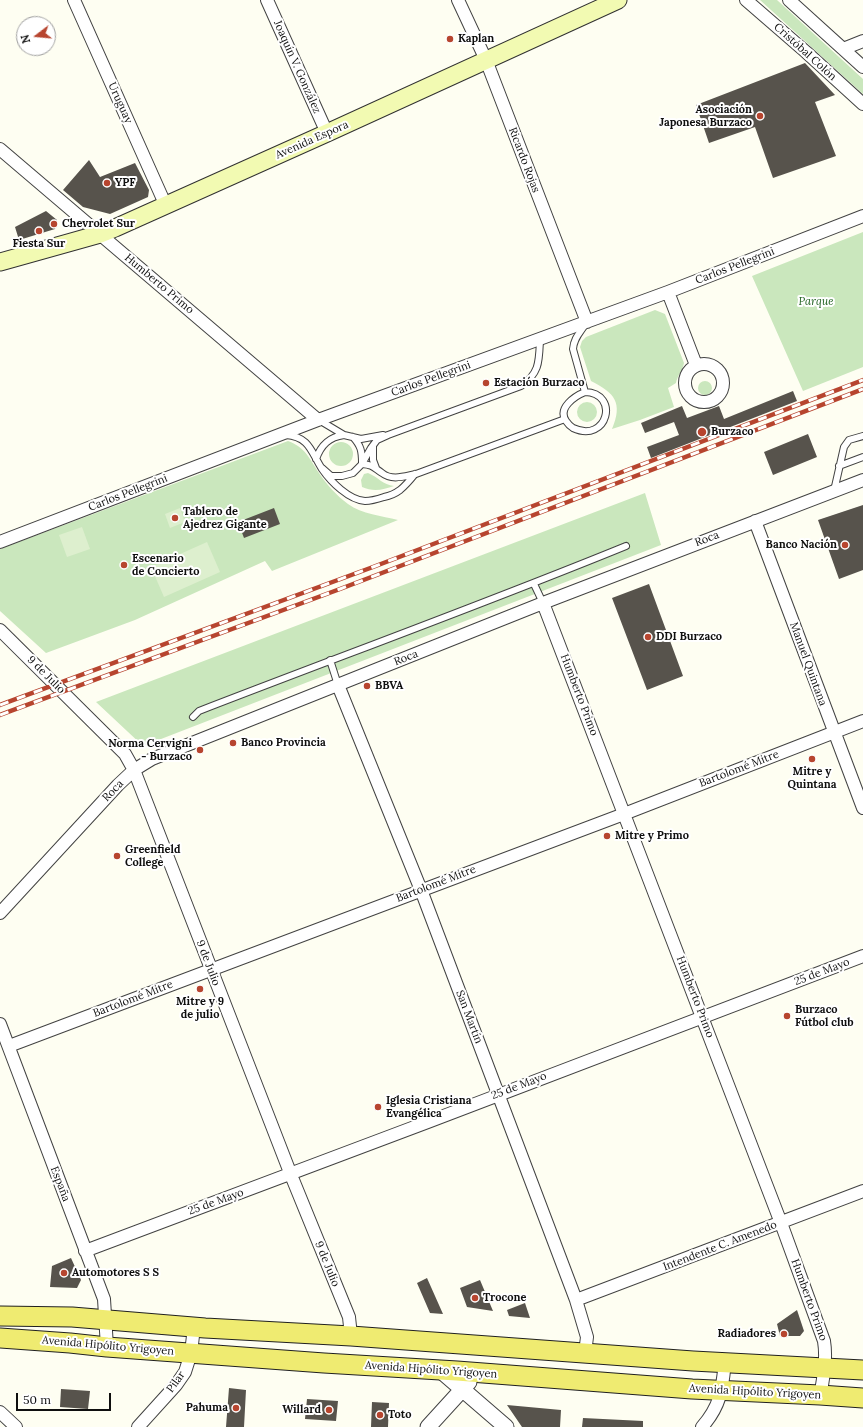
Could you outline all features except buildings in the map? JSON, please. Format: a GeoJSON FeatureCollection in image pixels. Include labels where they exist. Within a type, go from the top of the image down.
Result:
{"type":"FeatureCollection","features":[{"type":"Feature","properties":{"kind":"main road","name":"Avenida Espora"},"geometry":{"type":"LineString","coordinates":[[0,262],[100,234],[166,206],[618,0]]}},
{"type":"Feature","properties":{"kind":"main road"},"geometry":{"type":"LineString","coordinates":[[0,1316],[72,1317],[585,1353],[863,1370]]}},
{"type":"Feature","properties":{"kind":"main road","name":"Avenida Hipólito Yrigoyen"},"geometry":{"type":"LineString","coordinates":[[0,1338],[70,1342],[107,1347],[324,1363],[477,1372],[722,1391],[863,1398]]}},
{"type":"Feature","properties":{"kind":"street","name":"Uruguay"},"geometry":{"type":"LineString","coordinates":[[74,0],[166,206]]}},
{"type":"Feature","properties":{"kind":"street","name":"Joaquín V. González"},"geometry":{"type":"LineString","coordinates":[[267,0],[327,133]]}},
{"type":"Feature","properties":{"kind":"street","name":"Ricardo Rojas"},"geometry":{"type":"LineString","coordinates":[[458,0],[486,60],[587,322]]}},
{"type":"Feature","properties":{"kind":"street","name":"Cristóbal Colón"},"geometry":{"type":"LineString","coordinates":[[746,0],[863,104]]}},
{"type":"Feature","properties":{"kind":"street"},"geometry":{"type":"LineString","coordinates":[[789,0],[863,67]]}},
{"type":"Feature","properties":{"kind":"street"},"geometry":{"type":"LineString","coordinates":[[843,49],[863,41]]}},
{"type":"Feature","properties":{"kind":"street","name":"Humberto Primo"},"geometry":{"type":"LineString","coordinates":[[0,149],[318,420]]}},
{"type":"Feature","properties":{"kind":"street","name":"Carlos Pellegrini"},"geometry":{"type":"LineString","coordinates":[[0,542],[318,420],[668,292],[863,216]]}},
{"type":"Feature","properties":{"kind":"street"},"geometry":{"type":"LineString","coordinates":[[668,292],[696,365]]}},
{"type":"Feature","properties":{"kind":"street","name":"Roca"},"geometry":{"type":"LineString","coordinates":[[0,913],[118,785],[134,770],[152,759],[543,603],[863,480]]}},
{"type":"Feature","properties":{"kind":"street","name":"Manuel Quintana"},"geometry":{"type":"LineString","coordinates":[[755,521],[863,808]]}},
{"type":"Feature","properties":{"kind":"street","name":"Humberto Primo"},"geometry":{"type":"LineString","coordinates":[[543,603],[781,1223],[824,1341],[826,1351],[826,1368],[820,1395]]}},
{"type":"Feature","properties":{"kind":"street","name":"9 de Julio"},"geometry":{"type":"LineString","coordinates":[[0,630],[125,754],[134,770],[291,1175],[349,1317],[351,1336]]}},
{"type":"Feature","properties":{"kind":"street","name":"San Martín"},"geometry":{"type":"LineString","coordinates":[[338,685],[421,890],[576,1300],[587,1337],[585,1353]]}},
{"type":"Feature","properties":{"kind":"street","name":"Bartolomé Mitre"},"geometry":{"type":"LineString","coordinates":[[9,1046],[624,814],[863,721]]}},
{"type":"Feature","properties":{"kind":"street","name":"25 de Mayo"},"geometry":{"type":"LineString","coordinates":[[85,1250],[291,1175],[498,1094],[863,956]]}},
{"type":"Feature","properties":{"kind":"street","name":"España"},"geometry":{"type":"LineString","coordinates":[[0,1024],[104,1299],[107,1347]]}},
{"type":"Feature","properties":{"kind":"street","name":"Intendente C. Amenedo"},"geometry":{"type":"LineString","coordinates":[[576,1300],[863,1191]]}},
{"type":"Feature","properties":{"kind":"street","name":"Pilar"},"geometry":{"type":"LineString","coordinates":[[138,1427],[176,1385],[185,1372],[191,1353],[194,1326]]}},
{"type":"Feature","properties":{"kind":"street"},"geometry":{"type":"LineString","coordinates":[[702,1427],[716,1408],[722,1391],[725,1362]]}},
{"type":"Feature","properties":{"kind":"street"},"geometry":{"type":"LineString","coordinates":[[440,1370],[506,1427]]}},
{"type":"Feature","properties":{"kind":"street"},"geometry":{"type":"LineString","coordinates":[[428,1427],[477,1372]]}},
{"type":"Feature","properties":{"kind":"street"},"geometry":{"type":"LineString","coordinates":[[0,1412],[16,1427]]}},
{"type":"Feature","properties":{"kind":"lane"},"geometry":{"type":"LineString","coordinates":[[585,392],[573,349],[573,342],[587,322]]}},
{"type":"Feature","properties":{"kind":"lane"},"geometry":{"type":"LineString","coordinates":[[322,468],[332,476],[342,476],[353,473],[362,464],[373,444],[377,440],[521,386],[529,381],[536,371],[539,361],[540,339]]}},
{"type":"Feature","properties":{"kind":"lane"},"geometry":{"type":"LineString","coordinates":[[585,392],[592,392],[600,396],[605,403],[607,413],[604,422],[597,428],[579,431],[570,426],[565,419],[564,413],[568,403],[578,394],[585,392]]}},
{"type":"Feature","properties":{"kind":"lane"},"geometry":{"type":"LineString","coordinates":[[362,464],[370,465],[382,474],[390,477],[401,478],[416,474],[565,419]]}},
{"type":"Feature","properties":{"kind":"lane"},"geometry":{"type":"LineString","coordinates":[[318,420],[344,435],[361,439],[388,435]]}},
{"type":"Feature","properties":{"kind":"lane"},"geometry":{"type":"LineString","coordinates":[[282,434],[302,440],[312,450],[322,468],[340,488],[353,497],[365,501],[377,500],[400,490],[416,474]]}},
{"type":"Feature","properties":{"kind":"lane"},"geometry":{"type":"LineString","coordinates":[[316,459],[320,449],[327,442],[335,436],[344,435]]}},
{"type":"Feature","properties":{"kind":"lane"},"geometry":{"type":"LineString","coordinates":[[834,491],[844,447],[849,440],[863,436]]}},
{"type":"Feature","properties":{"kind":"lane"},"geometry":{"type":"LineString","coordinates":[[352,437],[359,444],[362,452],[362,464]]}},
{"type":"Feature","properties":{"kind":"lane"},"geometry":{"type":"LineString","coordinates":[[373,444],[373,460],[376,468]]}},
{"type":"Feature","properties":{"kind":"lane"},"geometry":{"type":"LineString","coordinates":[[839,466],[863,457]]}},
{"type":"Feature","properties":{"kind":"lane"},"geometry":{"type":"LineString","coordinates":[[193,717],[199,711],[330,660],[534,584],[626,546]]}},
{"type":"Feature","properties":{"kind":"lane"},"geometry":{"type":"LineString","coordinates":[[534,584],[543,603]]}},
{"type":"Feature","properties":{"kind":"lane"},"geometry":{"type":"LineString","coordinates":[[330,660],[338,685]]}},
{"type":"Feature","properties":{"kind":"green space"},"geometry":{"type":"Polygon","coordinates":[[[760,0],[777,0],[863,79],[863,94],[760,0]]]}},
{"type":"Feature","properties":{"kind":"green space","name":"Parque"},"geometry":{"type":"Polygon","coordinates":[[[863,232],[863,367],[803,391],[752,276],[863,232]]]}},
{"type":"Feature","properties":{"kind":"green space"},"geometry":{"type":"Polygon","coordinates":[[[655,310],[665,314],[684,363],[676,383],[668,388],[674,407],[612,429],[617,412],[615,400],[606,390],[591,381],[580,347],[582,341],[586,337],[655,310]]]}},
{"type":"Feature","properties":{"kind":"green space"},"geometry":{"type":"Polygon","coordinates":[[[702,381],[708,381],[712,385],[712,391],[708,395],[702,395],[698,391],[698,385],[702,381]]]}},
{"type":"Feature","properties":{"kind":"green space"},"geometry":{"type":"Polygon","coordinates":[[[587,402],[594,405],[597,412],[594,419],[587,422],[580,419],[577,412],[580,405],[587,402]]]}},
{"type":"Feature","properties":{"kind":"green space"},"geometry":{"type":"Polygon","coordinates":[[[288,441],[303,450],[329,486],[348,504],[359,510],[398,520],[272,571],[265,561],[135,620],[46,653],[0,611],[0,549],[288,441]]]}},
{"type":"Feature","properties":{"kind":"green space"},"geometry":{"type":"Polygon","coordinates":[[[341,442],[346,443],[352,449],[352,459],[346,465],[341,466],[336,465],[330,459],[329,454],[330,449],[336,443],[341,442]]]}},
{"type":"Feature","properties":{"kind":"green space"},"geometry":{"type":"Polygon","coordinates":[[[368,473],[387,484],[394,486],[378,490],[370,490],[362,487],[361,480],[364,474],[368,473]]]}},
{"type":"Feature","properties":{"kind":"green space"},"geometry":{"type":"Polygon","coordinates":[[[645,493],[661,545],[143,746],[96,702],[645,493]]]}},
{"type":"Feature","properties":{"kind":"green space","name":"Tablero de Ajedrez Gigante"},"geometry":{"type":"Polygon","coordinates":[[[180,508],[185,522],[170,528],[165,514],[180,508]]]}},
{"type":"Feature","properties":{"kind":"green space"},"geometry":{"type":"Polygon","coordinates":[[[82,527],[90,549],[67,557],[59,535],[82,527]]]}},
{"type":"Feature","properties":{"kind":"green space"},"geometry":{"type":"Polygon","coordinates":[[[207,542],[220,572],[164,597],[151,567],[207,542]]]}},
{"type":"Feature","properties":{"kind":"railway"},"geometry":{"type":"LineString","coordinates":[[0,705],[373,567],[863,380]]}},
{"type":"Feature","properties":{"kind":"railway"},"geometry":{"type":"LineString","coordinates":[[0,715],[340,589],[863,389]]}},
{"type":"Feature","properties":{"kind":"place","name":"Kaplan"},"geometry":{"type":"Point","coordinates":[450,39]}},
{"type":"Feature","properties":{"kind":"place","name":"Asociación Japonesa Burzaco"},"geometry":{"type":"Point","coordinates":[760,116]}},
{"type":"Feature","properties":{"kind":"place","name":"YPF"},"geometry":{"type":"Point","coordinates":[107,183]}},
{"type":"Feature","properties":{"kind":"place","name":"Chevrolet Sur"},"geometry":{"type":"Point","coordinates":[54,224]}},
{"type":"Feature","properties":{"kind":"place","name":"Fiesta Sur"},"geometry":{"type":"Point","coordinates":[39,231]}},
{"type":"Feature","properties":{"kind":"place","name":"Estación Burzaco"},"geometry":{"type":"Point","coordinates":[486,383]}},
{"type":"Feature","properties":{"kind":"place","name":"Burzaco"},"geometry":{"type":"Point","coordinates":[702,432]}},
{"type":"Feature","properties":{"kind":"place","name":"Tablero de Ajedrez Gigante"},"geometry":{"type":"Point","coordinates":[175,518]}},
{"type":"Feature","properties":{"kind":"place","name":"Banco Nación"},"geometry":{"type":"Point","coordinates":[845,545]}},
{"type":"Feature","properties":{"kind":"place","name":"Escenario de Concierto"},"geometry":{"type":"Point","coordinates":[124,565]}},
{"type":"Feature","properties":{"kind":"place","name":"DDI Burzaco"},"geometry":{"type":"Point","coordinates":[648,637]}},
{"type":"Feature","properties":{"kind":"place","name":"BBVA"},"geometry":{"type":"Point","coordinates":[367,686]}},
{"type":"Feature","properties":{"kind":"place","name":"Banco Provincia"},"geometry":{"type":"Point","coordinates":[233,743]}},
{"type":"Feature","properties":{"kind":"place","name":"Norma Cervigni - Burzaco"},"geometry":{"type":"Point","coordinates":[200,750]}},
{"type":"Feature","properties":{"kind":"place","name":"Mitre y Quintana"},"geometry":{"type":"Point","coordinates":[812,759]}},
{"type":"Feature","properties":{"kind":"place","name":"Mitre y Primo"},"geometry":{"type":"Point","coordinates":[607,836]}},
{"type":"Feature","properties":{"kind":"place","name":"Greenfield College"},"geometry":{"type":"Point","coordinates":[117,856]}},
{"type":"Feature","properties":{"kind":"place","name":"Mitre y 9 de julio"},"geometry":{"type":"Point","coordinates":[200,989]}},
{"type":"Feature","properties":{"kind":"place","name":"Burzaco Fútbol club"},"geometry":{"type":"Point","coordinates":[787,1016]}},
{"type":"Feature","properties":{"kind":"place","name":"Iglesia Cristiana Evangélica"},"geometry":{"type":"Point","coordinates":[378,1107]}},
{"type":"Feature","properties":{"kind":"place","name":"Automotores S S"},"geometry":{"type":"Point","coordinates":[64,1273]}},
{"type":"Feature","properties":{"kind":"place","name":"Trocone"},"geometry":{"type":"Point","coordinates":[475,1298]}},
{"type":"Feature","properties":{"kind":"place","name":"Radiadores"},"geometry":{"type":"Point","coordinates":[784,1334]}},
{"type":"Feature","properties":{"kind":"place","name":"Pahuma"},"geometry":{"type":"Point","coordinates":[236,1408]}},
{"type":"Feature","properties":{"kind":"place","name":"Willard"},"geometry":{"type":"Point","coordinates":[329,1410]}},
{"type":"Feature","properties":{"kind":"place","name":"Toto"},"geometry":{"type":"Point","coordinates":[380,1415]}}]}
